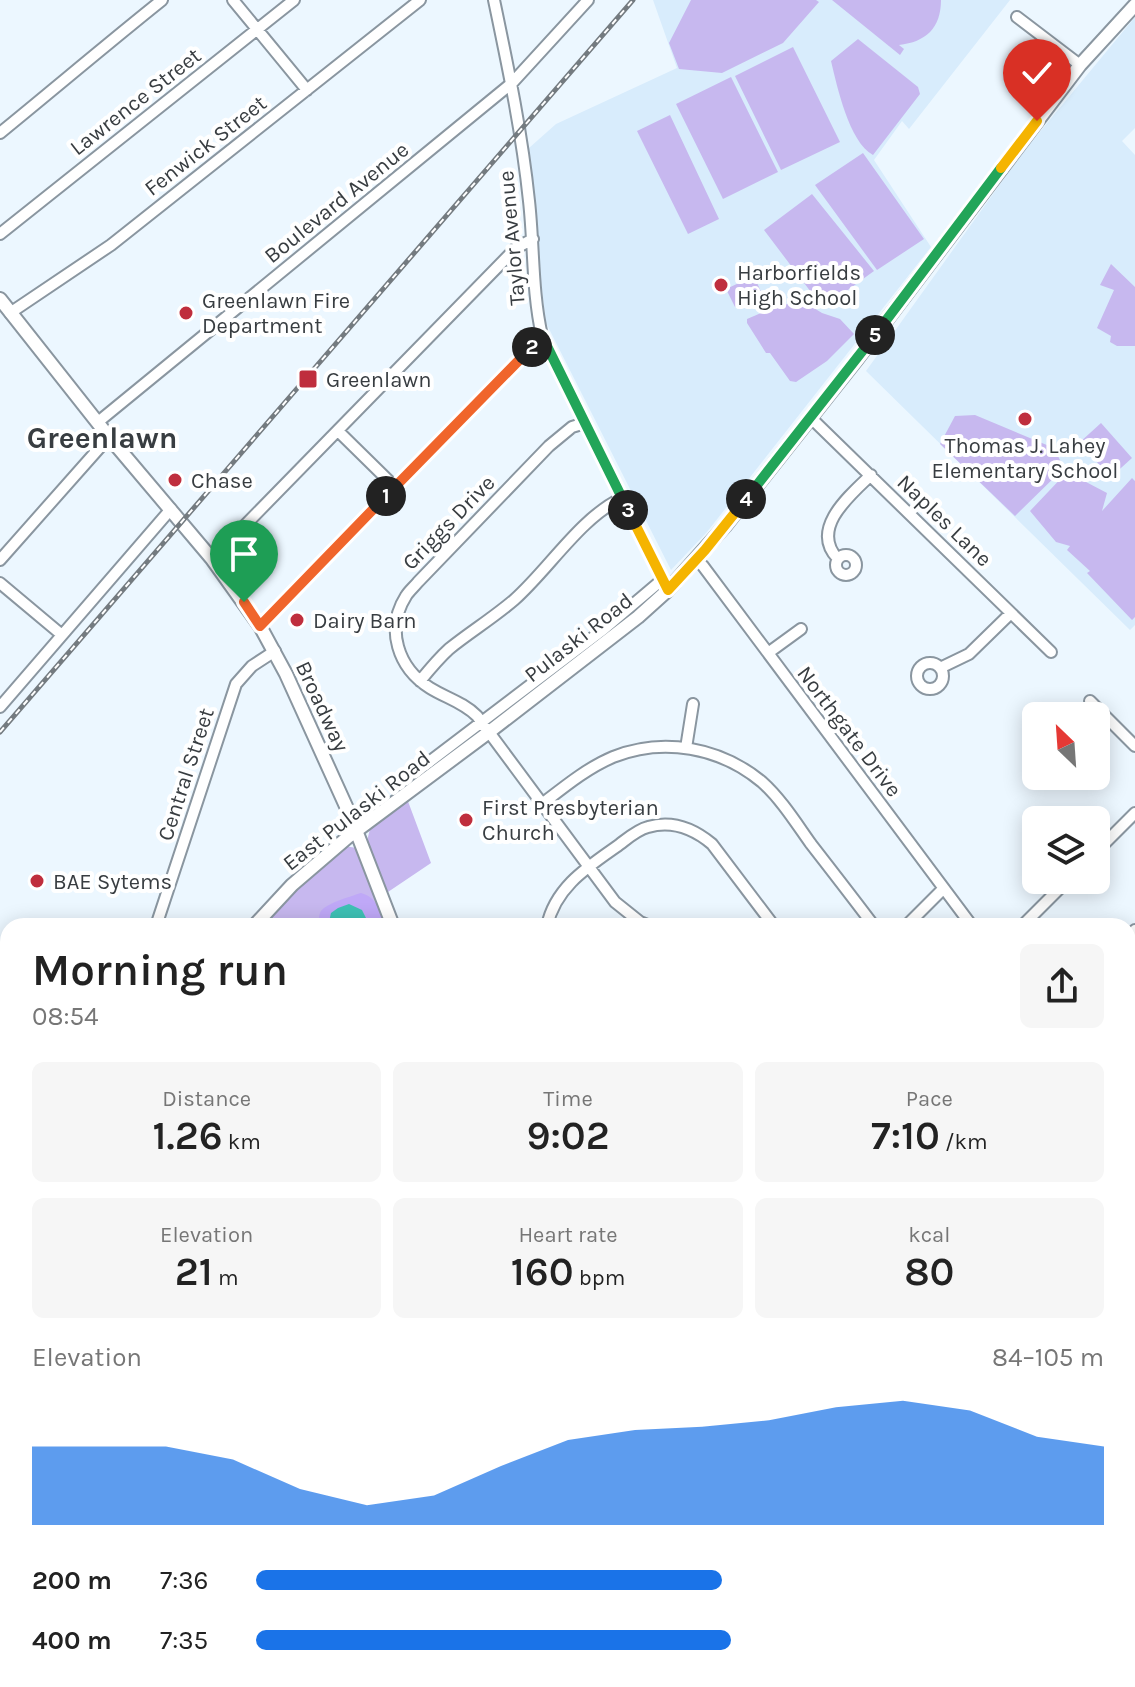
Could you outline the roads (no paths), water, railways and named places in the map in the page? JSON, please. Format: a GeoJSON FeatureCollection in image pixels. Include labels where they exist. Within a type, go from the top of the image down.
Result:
{"type":"FeatureCollection","features":[{"type":"Feature","properties":{"kind":"main road","name":"Pulaski Road"},"geometry":{"type":"LineString","coordinates":[[485,727],[638,617],[665,584],[697,560],[857,359],[1080,65],[1135,5]]}},
{"type":"Feature","properties":{"kind":"main road","name":"Broadway"},"geometry":{"type":"LineString","coordinates":[[0,299],[109,437],[212,559],[260,626],[304,711],[356,830],[390,918]]}},
{"type":"Feature","properties":{"kind":"main road","name":"East Pulaski Road"},"geometry":{"type":"LineString","coordinates":[[262,918],[301,877],[485,727]]}},
{"type":"Feature","properties":{"kind":"street"},"geometry":{"type":"LineString","coordinates":[[0,133],[162,0]]}},
{"type":"Feature","properties":{"kind":"street"},"geometry":{"type":"LineString","coordinates":[[233,0],[307,90]]}},
{"type":"Feature","properties":{"kind":"street","name":"Lawrence Street"},"geometry":{"type":"LineString","coordinates":[[0,234],[294,0]]}},
{"type":"Feature","properties":{"kind":"street","name":"Fenwick Street"},"geometry":{"type":"LineString","coordinates":[[10,313],[111,245],[420,0]]}},
{"type":"Feature","properties":{"kind":"street","name":"Taylor Avenue"},"geometry":{"type":"LineString","coordinates":[[494,0],[522,145],[542,336],[665,584]]}},
{"type":"Feature","properties":{"kind":"street","name":"Boulevard Avenue"},"geometry":{"type":"LineString","coordinates":[[98,422],[512,83],[588,0]]}},
{"type":"Feature","properties":{"kind":"street"},"geometry":{"type":"LineString","coordinates":[[1017,17],[1080,65]]}},
{"type":"Feature","properties":{"kind":"street"},"geometry":{"type":"LineString","coordinates":[[212,559],[516,248],[533,239]]}},
{"type":"Feature","properties":{"kind":"street"},"geometry":{"type":"LineString","coordinates":[[260,626],[542,336]]}},
{"type":"Feature","properties":{"kind":"street","name":"Naples Lane"},"geometry":{"type":"LineString","coordinates":[[810,417],[1051,652]]}},
{"type":"Feature","properties":{"kind":"street","name":"Griggs Drive"},"geometry":{"type":"LineString","coordinates":[[585,423],[572,427],[549,446],[405,597],[397,617],[395,635],[399,654],[407,668],[440,694],[463,704],[485,727],[615,902],[635,918]]}},
{"type":"Feature","properties":{"kind":"street"},"geometry":{"type":"LineString","coordinates":[[338,431],[395,487]]}},
{"type":"Feature","properties":{"kind":"street"},"geometry":{"type":"LineString","coordinates":[[0,560],[109,437]]}},
{"type":"Feature","properties":{"kind":"street"},"geometry":{"type":"LineString","coordinates":[[838,559],[829,545],[832,520],[840,504],[871,475]]}},
{"type":"Feature","properties":{"kind":"street"},"geometry":{"type":"LineString","coordinates":[[420,681],[450,649],[489,621],[534,581],[587,523],[622,498]]}},
{"type":"Feature","properties":{"kind":"street"},"geometry":{"type":"LineString","coordinates":[[0,707],[171,509]]}},
{"type":"Feature","properties":{"kind":"street","name":"Northgate Drive"},"geometry":{"type":"LineString","coordinates":[[697,560],[966,918]]}},
{"type":"Feature","properties":{"kind":"street"},"geometry":{"type":"LineString","coordinates":[[0,583],[62,635]]}},
{"type":"Feature","properties":{"kind":"street"},"geometry":{"type":"LineString","coordinates":[[940,668],[969,654],[1011,613]]}},
{"type":"Feature","properties":{"kind":"street"},"geometry":{"type":"LineString","coordinates":[[768,653],[801,629]]}},
{"type":"Feature","properties":{"kind":"street","name":"Central Street"},"geometry":{"type":"LineString","coordinates":[[159,918],[236,684],[252,666],[275,651]]}},
{"type":"Feature","properties":{"kind":"street"},"geometry":{"type":"LineString","coordinates":[[1090,701],[1135,746]]}},
{"type":"Feature","properties":{"kind":"street"},"geometry":{"type":"LineString","coordinates":[[686,748],[693,704]]}},
{"type":"Feature","properties":{"kind":"street"},"geometry":{"type":"LineString","coordinates":[[416,772],[485,727]]}},
{"type":"Feature","properties":{"kind":"street"},"geometry":{"type":"LineString","coordinates":[[542,804],[582,774],[613,757],[648,747],[686,748],[708,753],[730,761],[762,783],[868,918]]}},
{"type":"Feature","properties":{"kind":"street"},"geometry":{"type":"LineString","coordinates":[[1110,838],[1135,813]]}},
{"type":"Feature","properties":{"kind":"street"},"geometry":{"type":"LineString","coordinates":[[550,918],[567,885],[589,867],[645,828],[669,825],[700,834],[712,844],[768,918]]}},
{"type":"Feature","properties":{"kind":"street"},"geometry":{"type":"LineString","coordinates":[[914,918],[943,889]]}},
{"type":"Feature","properties":{"kind":"street"},"geometry":{"type":"LineString","coordinates":[[1030,918],[1054,894]]}},
{"type":"Feature","properties":{"kind":"railway"},"geometry":{"type":"LineString","coordinates":[[0,732],[633,0]]}},
{"type":"Feature","properties":{"kind":"place","name":"Harborfields High School"},"geometry":{"type":"Point","coordinates":[721,285]}},
{"type":"Feature","properties":{"kind":"place","name":"Greenlawn Fire Department"},"geometry":{"type":"Point","coordinates":[186,313]}},
{"type":"Feature","properties":{"kind":"place","name":"Greenlawn"},"geometry":{"type":"Point","coordinates":[308,379]}},
{"type":"Feature","properties":{"kind":"place","name":"Thomas J. Lahey Elementary School"},"geometry":{"type":"Point","coordinates":[1025,419]}},
{"type":"Feature","properties":{"kind":"place","name":"Chase"},"geometry":{"type":"Point","coordinates":[175,480]}},
{"type":"Feature","properties":{"kind":"place","name":"Dairy Barn"},"geometry":{"type":"Point","coordinates":[297,620]}},
{"type":"Feature","properties":{"kind":"place","name":"First Presbyterian Church"},"geometry":{"type":"Point","coordinates":[466,820]}},
{"type":"Feature","properties":{"kind":"place","name":"BAE Sytems"},"geometry":{"type":"Point","coordinates":[37,881]}},
{"type":"Feature","properties":{"kind":"district","name":"Greenlawn"},"geometry":{"type":"Point","coordinates":[102,438]}}]}
